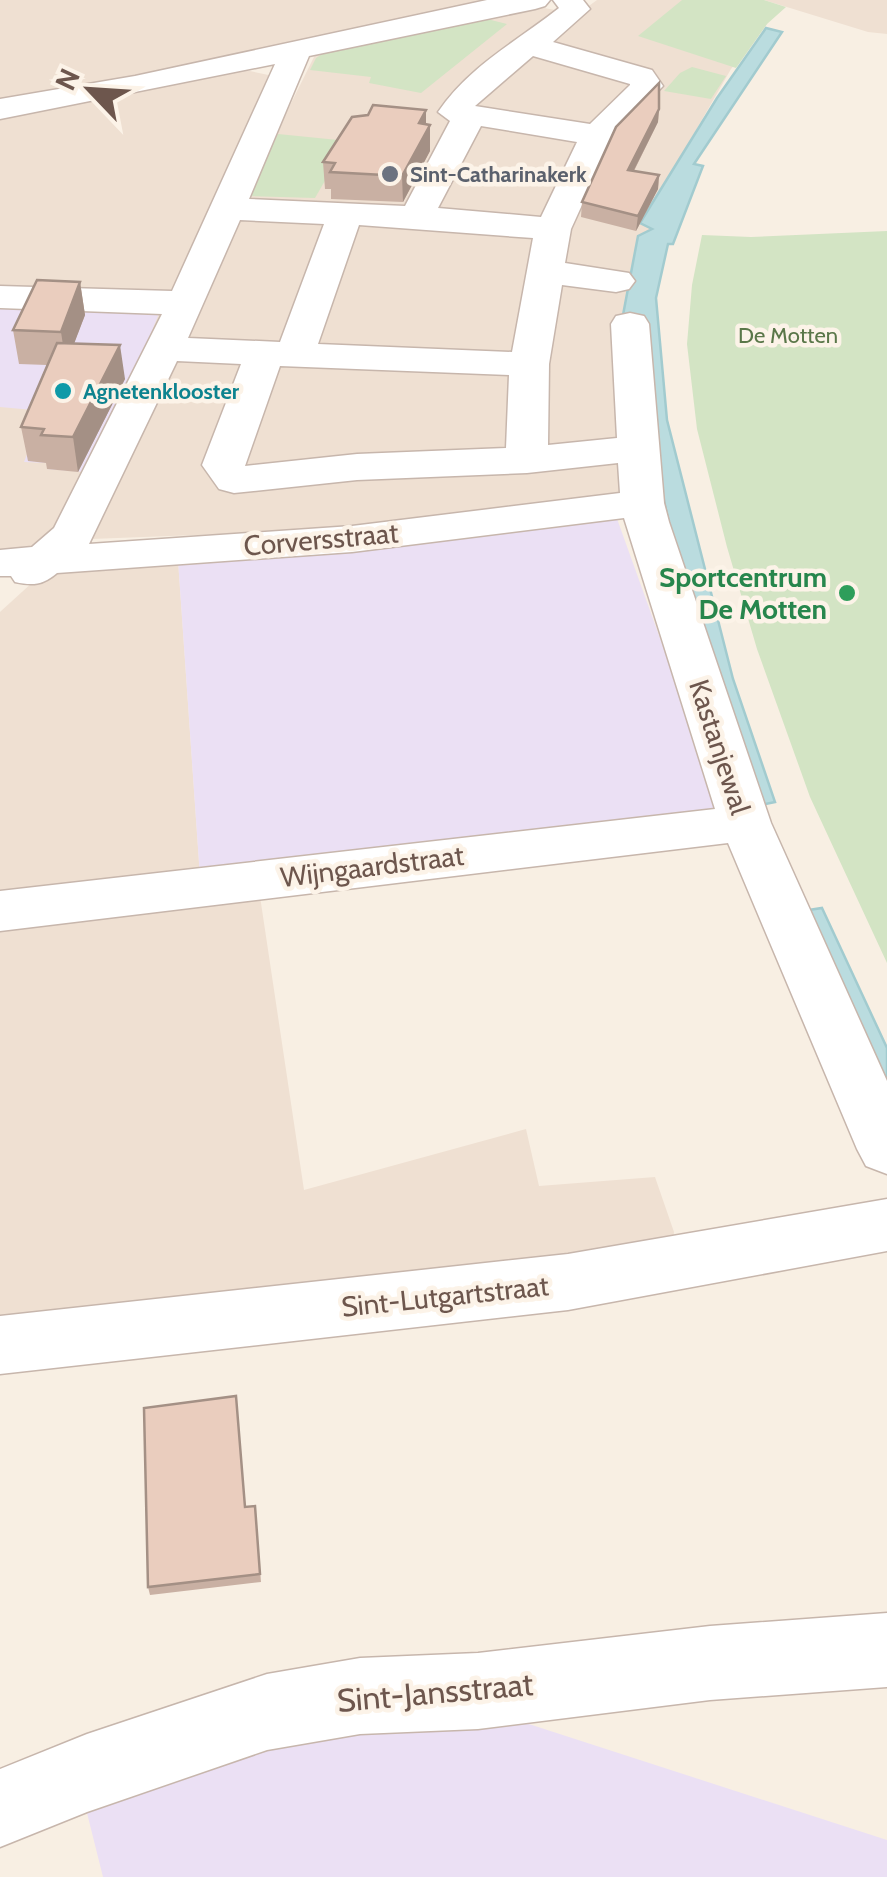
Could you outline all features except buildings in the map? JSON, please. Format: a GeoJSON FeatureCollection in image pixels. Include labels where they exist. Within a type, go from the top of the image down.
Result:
{"type":"FeatureCollection","features":[{"type":"Feature","properties":{"kind":"street"},"geometry":{"type":"LineString","coordinates":[[0,108],[88,96],[295,53],[381,29],[534,0]]}},
{"type":"Feature","properties":{"kind":"street"},"geometry":{"type":"LineString","coordinates":[[568,0],[575,8],[572,13],[460,101],[454,112],[598,135]]}},
{"type":"Feature","properties":{"kind":"street"},"geometry":{"type":"LineString","coordinates":[[527,460],[529,364],[553,228],[598,135],[647,86],[641,77],[530,45]]}},
{"type":"Feature","properties":{"kind":"street"},"geometry":{"type":"LineString","coordinates":[[0,601],[73,534],[186,302],[295,53]]}},
{"type":"Feature","properties":{"kind":"street"},"geometry":{"type":"LineString","coordinates":[[416,217],[461,138],[469,114]]}},
{"type":"Feature","properties":{"kind":"street"},"geometry":{"type":"LineString","coordinates":[[226,209],[416,217],[553,228]]}},
{"type":"Feature","properties":{"kind":"street"},"geometry":{"type":"LineString","coordinates":[[345,216],[280,354],[230,447],[223,465],[234,480],[617,451]]}},
{"type":"Feature","properties":{"kind":"street"},"geometry":{"type":"LineString","coordinates":[[546,272],[616,281]]}},
{"type":"Feature","properties":{"kind":"street"},"geometry":{"type":"LineString","coordinates":[[0,297],[186,302]]}},
{"type":"Feature","properties":{"kind":"street","name":"Kastanjewal"},"geometry":{"type":"LineString","coordinates":[[630,324],[642,503],[745,823],[887,1150]]}},
{"type":"Feature","properties":{"kind":"street"},"geometry":{"type":"LineString","coordinates":[[162,349],[529,364]]}},
{"type":"Feature","properties":{"kind":"street","name":"Corversstraat"},"geometry":{"type":"LineString","coordinates":[[0,563],[352,539],[642,503]]}},
{"type":"Feature","properties":{"kind":"street","name":"Wijngaardstraat"},"geometry":{"type":"LineString","coordinates":[[0,912],[745,823]]}},
{"type":"Feature","properties":{"kind":"street","name":"Sint-Lutgartstraat"},"geometry":{"type":"LineString","coordinates":[[0,1346],[568,1282],[887,1226]]}},
{"type":"Feature","properties":{"kind":"street","name":"Sint-Jansstraat"},"geometry":{"type":"LineString","coordinates":[[0,1808],[87,1773],[267,1712],[360,1696],[478,1691],[710,1663],[887,1650]]}},
{"type":"Feature","properties":{"kind":"shaded area"},"geometry":{"type":"Polygon","coordinates":[[[0,0],[506,0],[225,65],[0,104],[0,0]]]}},
{"type":"Feature","properties":{"kind":"shaded area"},"geometry":{"type":"Polygon","coordinates":[[[597,0],[703,0],[767,24],[731,69],[645,219],[654,228],[658,493],[331,530],[91,539],[232,222],[315,55],[397,29],[527,5],[578,14],[597,0]]]}},
{"type":"Feature","properties":{"kind":"shaded area"},"geometry":{"type":"Polygon","coordinates":[[[764,0],[887,0],[887,34],[868,32],[764,0]]]}},
{"type":"Feature","properties":{"kind":"shaded area"},"geometry":{"type":"Polygon","coordinates":[[[240,69],[278,77],[178,298],[0,293],[0,113],[240,69]]]}},
{"type":"Feature","properties":{"kind":"shaded area","name":"Agnetenklooster"},"geometry":{"type":"Polygon","coordinates":[[[0,301],[171,307],[60,528],[43,545],[0,555],[0,301]]]}},
{"type":"Feature","properties":{"kind":"shaded area","name":"Agnetenklooster"},"geometry":{"type":"Polygon","coordinates":[[[0,304],[160,311],[134,375],[85,472],[47,469],[49,463],[24,462],[44,411],[0,407],[0,304]]]}},
{"type":"Feature","properties":{"kind":"shaded area"},"geometry":{"type":"Polygon","coordinates":[[[616,516],[725,819],[200,877],[178,560],[616,516]]]}},
{"type":"Feature","properties":{"kind":"shaded area"},"geometry":{"type":"Polygon","coordinates":[[[178,560],[200,877],[0,902],[0,612],[56,561],[178,560]]]}},
{"type":"Feature","properties":{"kind":"shaded area"},"geometry":{"type":"Polygon","coordinates":[[[258,883],[304,1190],[526,1129],[539,1186],[655,1177],[674,1232],[671,1259],[0,1325],[0,916],[258,883]]]}},
{"type":"Feature","properties":{"kind":"shaded area"},"geometry":{"type":"Polygon","coordinates":[[[507,1717],[887,1840],[887,1877],[103,1877],[84,1801],[335,1731],[507,1717]]]}},
{"type":"Feature","properties":{"kind":"green space"},"geometry":{"type":"Polygon","coordinates":[[[682,0],[764,0],[786,7],[767,24],[736,68],[638,36],[682,0]]]}},
{"type":"Feature","properties":{"kind":"green space"},"geometry":{"type":"Polygon","coordinates":[[[475,16],[507,24],[421,93],[369,83],[371,77],[310,70],[324,53],[475,16]]]}},
{"type":"Feature","properties":{"kind":"green space"},"geometry":{"type":"Polygon","coordinates":[[[692,67],[726,76],[711,99],[664,91],[680,73],[692,67]]]}},
{"type":"Feature","properties":{"kind":"green space"},"geometry":{"type":"Polygon","coordinates":[[[278,134],[348,141],[315,198],[248,196],[278,134]]]}},
{"type":"Feature","properties":{"kind":"green space","name":"De Motten"},"geometry":{"type":"Polygon","coordinates":[[[887,231],[887,963],[810,797],[757,649],[697,429],[687,344],[692,285],[702,235],[751,237],[887,231]]]}},
{"type":"Feature","properties":{"kind":"water"},"geometry":{"type":"Polygon","coordinates":[[[766,28],[782,32],[694,164],[703,166],[673,244],[668,244],[656,298],[667,420],[733,679],[775,802],[751,807],[672,537],[623,315],[638,236],[652,229],[640,223],[717,98],[766,28]]]}},
{"type":"Feature","properties":{"kind":"water"},"geometry":{"type":"Polygon","coordinates":[[[822,908],[887,1048],[887,1121],[796,912],[822,908]]]}},
{"type":"Feature","properties":{"kind":"place","name":"Sint-Catharinakerk"},"geometry":{"type":"Point","coordinates":[390,174]}},
{"type":"Feature","properties":{"kind":"place","name":"Agnetenklooster"},"geometry":{"type":"Point","coordinates":[63,391]}},
{"type":"Feature","properties":{"kind":"place","name":"Sportcentrum De Motten"},"geometry":{"type":"Point","coordinates":[847,593]}}]}
